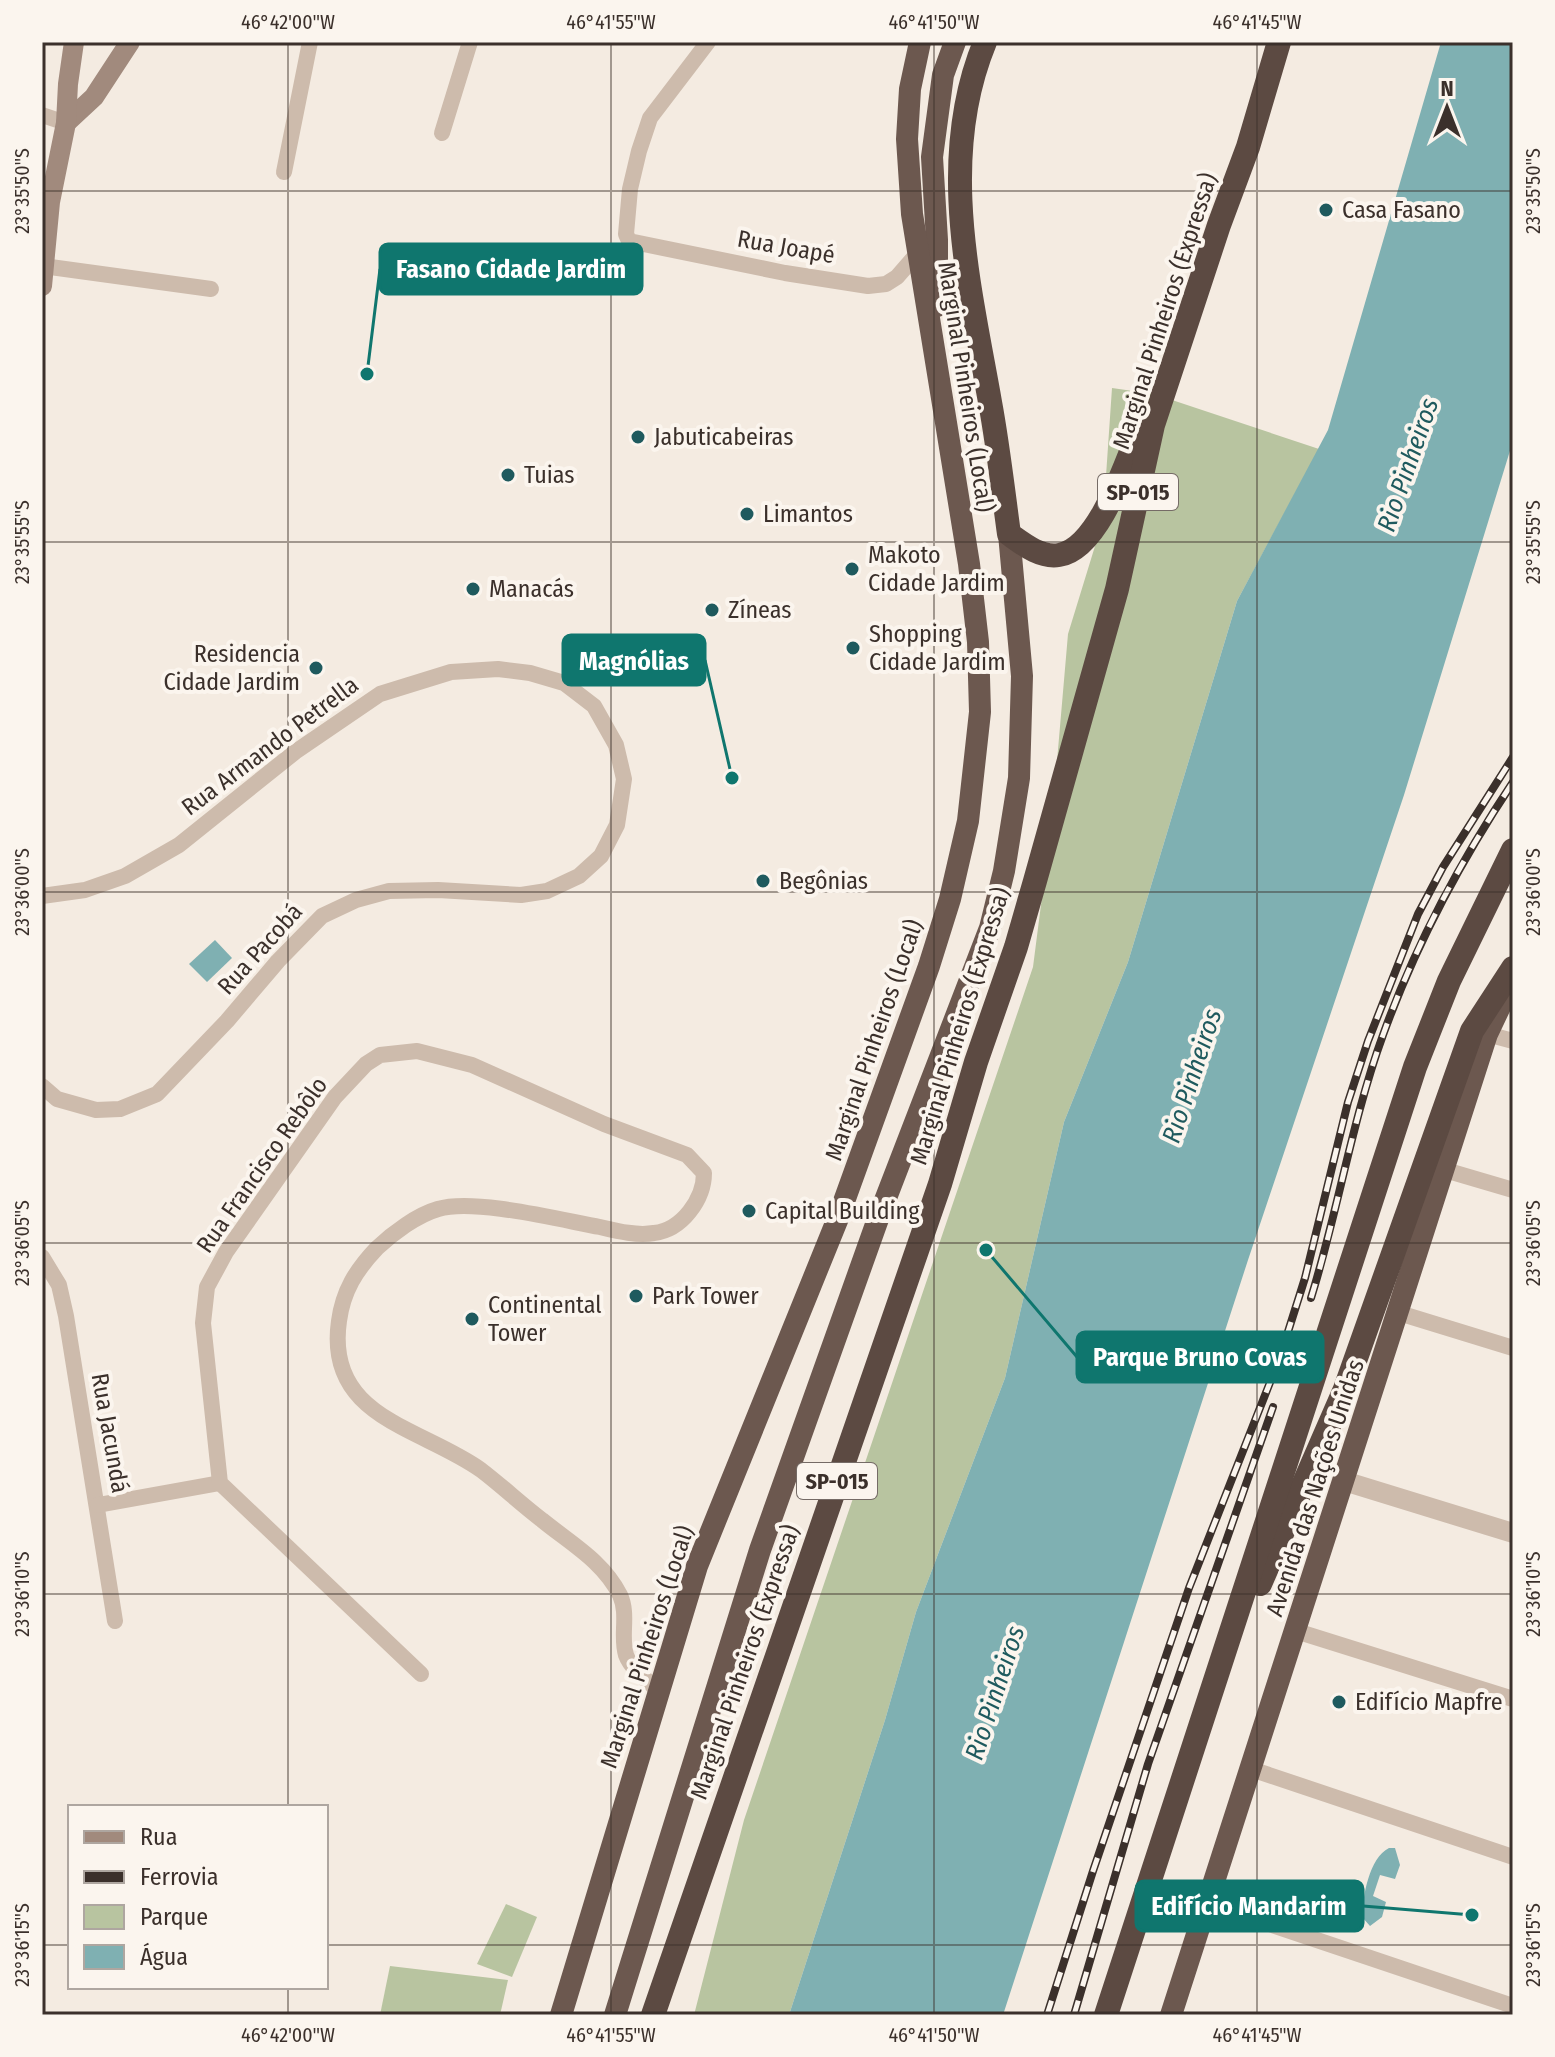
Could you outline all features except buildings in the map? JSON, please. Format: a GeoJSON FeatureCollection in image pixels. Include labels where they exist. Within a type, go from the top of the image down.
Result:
{"type":"FeatureCollection","features":[{"type":"Feature","properties":{"kind":"highway","name":"Marginal Pinheiros (Local)"},"geometry":{"type":"LineString","coordinates":[[561,2015],[697,1566],[838,1218],[929,966],[950,899],[968,821],[980,712],[978,642],[969,564],[912,214],[907,139],[910,89],[920,42]]}},
{"type":"Feature","properties":{"kind":"highway"},"geometry":{"type":"LineString","coordinates":[[936,356],[937,240],[932,157],[943,75],[955,42]]}},
{"type":"Feature","properties":{"kind":"highway"},"geometry":{"type":"LineString","coordinates":[[615,2015],[760,1550],[879,1216],[990,928],[1004,871],[1019,778],[1022,676],[1009,534],[960,223],[958,160],[975,67],[985,42]]}},
{"type":"Feature","properties":{"kind":"highway","name":"Marginal Pinheiros (Expressa)"},"geometry":{"type":"LineString","coordinates":[[653,2015],[940,1184],[976,1062],[1016,947],[1117,589],[1153,425],[1248,147],[1279,42]]}},
{"type":"Feature","properties":{"kind":"highway"},"geometry":{"type":"LineString","coordinates":[[1009,534],[1042,554],[1060,555],[1080,545],[1118,489],[1137,435],[1170,371]]}},
{"type":"Feature","properties":{"kind":"highway"},"geometry":{"type":"LineString","coordinates":[[1106,2015],[1415,1067],[1449,981],[1513,850]]}},
{"type":"Feature","properties":{"kind":"highway"},"geometry":{"type":"LineString","coordinates":[[1219,1669],[1277,1548],[1345,1389],[1472,1031],[1513,968]]}},
{"type":"Feature","properties":{"kind":"highway","name":"Avenida das Nações Unidas"},"geometry":{"type":"LineString","coordinates":[[1171,2015],[1487,1034],[1513,978]]}},
{"type":"Feature","properties":{"kind":"highway"},"geometry":{"type":"LineString","coordinates":[[1122,2015],[1138,1919]]}},
{"type":"Feature","properties":{"kind":"main road"},"geometry":{"type":"LineString","coordinates":[[43,276],[56,168],[66,123],[74,42]]}},
{"type":"Feature","properties":{"kind":"main road"},"geometry":{"type":"LineString","coordinates":[[66,123],[94,97],[130,42]]}},
{"type":"Feature","properties":{"kind":"main road"},"geometry":{"type":"LineString","coordinates":[[68,84],[78,94],[94,97]]}},
{"type":"Feature","properties":{"kind":"street"},"geometry":{"type":"LineString","coordinates":[[284,172],[310,42]]}},
{"type":"Feature","properties":{"kind":"street"},"geometry":{"type":"LineString","coordinates":[[442,133],[470,42]]}},
{"type":"Feature","properties":{"kind":"street","name":"Rua Joapé"},"geometry":{"type":"LineString","coordinates":[[708,42],[650,118],[630,189],[626,234],[629,241],[868,286],[886,284],[897,277],[917,254]]}},
{"type":"Feature","properties":{"kind":"street"},"geometry":{"type":"LineString","coordinates":[[42,115],[66,123]]}},
{"type":"Feature","properties":{"kind":"street"},"geometry":{"type":"LineString","coordinates":[[43,276],[211,289]]}},
{"type":"Feature","properties":{"kind":"street","name":"Rua Armando Petrella"},"geometry":{"type":"LineString","coordinates":[[42,896],[85,890],[125,876],[179,845],[295,752],[380,694],[451,672],[498,669],[530,673],[564,683],[594,706],[616,745],[624,779],[617,825]]}},
{"type":"Feature","properties":{"kind":"street","name":"Rua Pacobá"},"geometry":{"type":"LineString","coordinates":[[42,1086],[57,1099],[96,1110],[120,1109],[140,1103],[157,1094],[185,1066],[322,916],[356,900],[389,891],[438,890],[521,895],[547,891],[579,876],[601,856],[617,825]]}},
{"type":"Feature","properties":{"kind":"street"},"geometry":{"type":"LineString","coordinates":[[1487,1034],[1513,1041]]}},
{"type":"Feature","properties":{"kind":"street","name":"Rua Francisco Rebôlo"},"geometry":{"type":"LineString","coordinates":[[220,1483],[203,1323],[207,1287],[226,1252],[326,1110],[366,1064],[380,1055],[417,1051],[472,1065],[604,1124],[687,1155],[704,1173],[704,1188],[678,1224],[656,1233],[626,1232],[503,1210],[439,1208],[386,1239],[358,1267],[342,1299],[337,1331],[340,1356],[350,1389],[372,1411],[478,1469],[584,1551],[606,1573],[626,1615],[626,1654],[633,1666],[659,1691]]}},
{"type":"Feature","properties":{"kind":"street"},"geometry":{"type":"LineString","coordinates":[[1445,1170],[1513,1190]]}},
{"type":"Feature","properties":{"kind":"street","name":"Rua Jacundá"},"geometry":{"type":"LineString","coordinates":[[42,1257],[53,1271],[63,1300],[115,1621]]}},
{"type":"Feature","properties":{"kind":"street"},"geometry":{"type":"LineString","coordinates":[[1399,1313],[1513,1348]]}},
{"type":"Feature","properties":{"kind":"street"},"geometry":{"type":"LineString","coordinates":[[1344,1481],[1513,1533]]}},
{"type":"Feature","properties":{"kind":"street"},"geometry":{"type":"LineString","coordinates":[[98,1505],[220,1483],[421,1674]]}},
{"type":"Feature","properties":{"kind":"street"},"geometry":{"type":"LineString","coordinates":[[1296,1631],[1513,1699]]}},
{"type":"Feature","properties":{"kind":"street"},"geometry":{"type":"LineString","coordinates":[[1251,1769],[1513,1857]]}},
{"type":"Feature","properties":{"kind":"street"},"geometry":{"type":"LineString","coordinates":[[1207,1903],[1513,2006]]}},
{"type":"Feature","properties":{"kind":"green space"},"geometry":{"type":"Polygon","coordinates":[[[1112,388],[1154,394],[1319,449],[1237,601],[1128,962],[1064,1122],[1005,1378],[916,1612],[885,1720],[789,2015],[694,2015],[744,1820],[1033,967],[1052,819],[1068,634],[1103,520],[1112,388]]]}},
{"type":"Feature","properties":{"kind":"green space"},"geometry":{"type":"Polygon","coordinates":[[[506,1904],[537,1917],[512,1977],[477,1964],[506,1904]]]}},
{"type":"Feature","properties":{"kind":"green space"},"geometry":{"type":"Polygon","coordinates":[[[390,1966],[508,1980],[500,2015],[380,2015],[390,1966]]]}},
{"type":"Feature","properties":{"kind":"water","name":"Rio Pinheiros"},"geometry":{"type":"Polygon","coordinates":[[[1441,42],[1513,42],[1513,441],[1404,795],[1248,1260],[1003,2015],[789,2015],[885,1720],[916,1612],[1005,1378],[1064,1122],[1128,962],[1237,601],[1328,430],[1441,42]]]}},
{"type":"Feature","properties":{"kind":"water"},"geometry":{"type":"Polygon","coordinates":[[[215,940],[232,958],[207,982],[189,964],[215,940]]]}},
{"type":"Feature","properties":{"kind":"water"},"geometry":{"type":"Polygon","coordinates":[[[1389,1848],[1395,1848],[1400,1865],[1395,1879],[1380,1875],[1373,1896],[1386,1902],[1382,1917],[1370,1926],[1362,1917],[1366,1889],[1376,1860],[1389,1848]]]}},
{"type":"Feature","properties":{"kind":"railway"},"geometry":{"type":"LineString","coordinates":[[1047,2015],[1189,1588],[1280,1357],[1305,1278],[1348,1102],[1368,1041],[1418,914],[1443,867],[1513,757]]}},
{"type":"Feature","properties":{"kind":"railway"},"geometry":{"type":"LineString","coordinates":[[1311,1298],[1362,1100],[1396,1001],[1440,904],[1513,782]]}},
{"type":"Feature","properties":{"kind":"railway"},"geometry":{"type":"LineString","coordinates":[[1074,2015],[1148,1764],[1273,1407]]}},
{"type":"Feature","properties":{"kind":"place","name":"Casa Fasano"},"geometry":{"type":"Point","coordinates":[1326,210]}},
{"type":"Feature","properties":{"kind":"place","name":"Fasano Cidade Jardim"},"geometry":{"type":"Point","coordinates":[367,374]}},
{"type":"Feature","properties":{"kind":"place","name":"Jabuticabeiras"},"geometry":{"type":"Point","coordinates":[638,437]}},
{"type":"Feature","properties":{"kind":"place","name":"Tuias"},"geometry":{"type":"Point","coordinates":[508,475]}},
{"type":"Feature","properties":{"kind":"place","name":"Limantos"},"geometry":{"type":"Point","coordinates":[747,514]}},
{"type":"Feature","properties":{"kind":"place","name":"Makoto Cidade Jardim"},"geometry":{"type":"Point","coordinates":[852,569]}},
{"type":"Feature","properties":{"kind":"place","name":"Manacás"},"geometry":{"type":"Point","coordinates":[473,589]}},
{"type":"Feature","properties":{"kind":"place","name":"Zíneas"},"geometry":{"type":"Point","coordinates":[712,610]}},
{"type":"Feature","properties":{"kind":"place","name":"Shopping Cidade Jardim"},"geometry":{"type":"Point","coordinates":[853,648]}},
{"type":"Feature","properties":{"kind":"place","name":"Residencia Cidade Jardim"},"geometry":{"type":"Point","coordinates":[316,668]}},
{"type":"Feature","properties":{"kind":"place","name":"Magnólias"},"geometry":{"type":"Point","coordinates":[732,778]}},
{"type":"Feature","properties":{"kind":"place","name":"Begônias"},"geometry":{"type":"Point","coordinates":[763,881]}},
{"type":"Feature","properties":{"kind":"place","name":"Capital Building"},"geometry":{"type":"Point","coordinates":[749,1211]}},
{"type":"Feature","properties":{"kind":"place","name":"Parque Bruno Covas"},"geometry":{"type":"Point","coordinates":[986,1250]}},
{"type":"Feature","properties":{"kind":"place","name":"Park Tower"},"geometry":{"type":"Point","coordinates":[636,1296]}},
{"type":"Feature","properties":{"kind":"place","name":"Continental Tower"},"geometry":{"type":"Point","coordinates":[472,1319]}},
{"type":"Feature","properties":{"kind":"place","name":"Edifício Mapfre"},"geometry":{"type":"Point","coordinates":[1339,1702]}},
{"type":"Feature","properties":{"kind":"place","name":"Edifício Mandarim"},"geometry":{"type":"Point","coordinates":[1472,1915]}}]}
